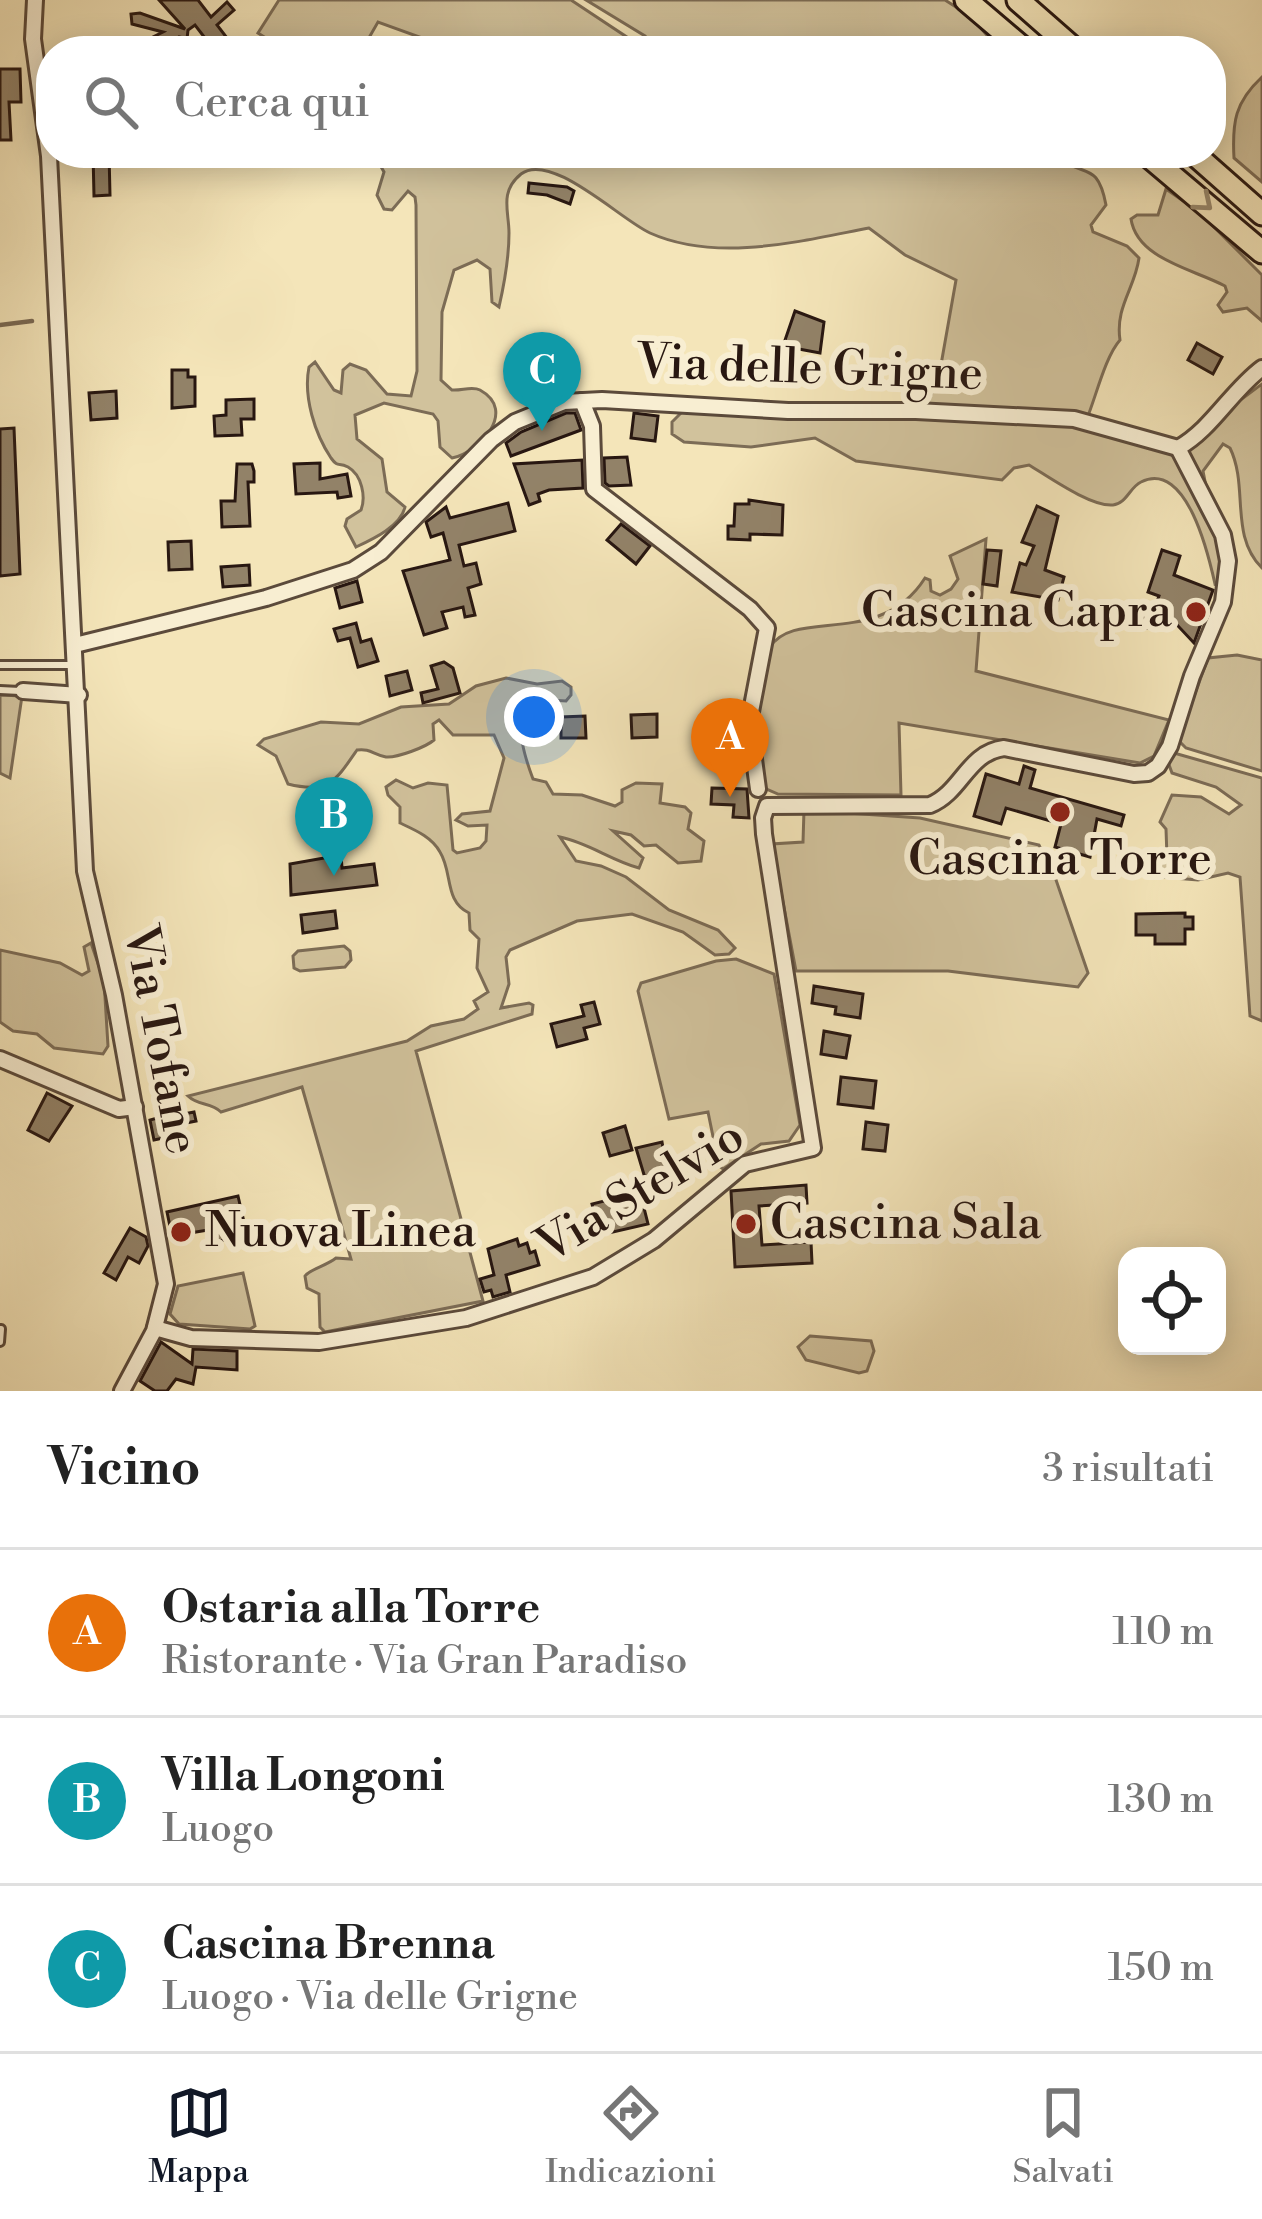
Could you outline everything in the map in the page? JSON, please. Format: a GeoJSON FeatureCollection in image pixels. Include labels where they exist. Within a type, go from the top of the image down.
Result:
{"type":"FeatureCollection","features":[{"type":"Feature","properties":{"kind":"highway"},"geometry":{"type":"LineString","coordinates":[[966,0],[1008,36]]}},
{"type":"Feature","properties":{"kind":"highway"},"geometry":{"type":"LineString","coordinates":[[1018,0],[1059,36]]}},
{"type":"Feature","properties":{"kind":"highway"},"geometry":{"type":"LineString","coordinates":[[1163,168],[1262,252]]}},
{"type":"Feature","properties":{"kind":"highway"},"geometry":{"type":"LineString","coordinates":[[1209,168],[1262,214]]}},
{"type":"Feature","properties":{"kind":"street","name":"Via Tofane"},"geometry":{"type":"LineString","coordinates":[[35,0],[36,57]]}},
{"type":"Feature","properties":{"kind":"street","name":"Via Tofane"},"geometry":{"type":"LineString","coordinates":[[50,168],[85,871],[115,995],[166,1284],[154,1328],[122,1391]]}},
{"type":"Feature","properties":{"kind":"street"},"geometry":{"type":"LineString","coordinates":[[1178,448],[1192,440],[1244,381],[1262,368]]}},
{"type":"Feature","properties":{"kind":"street"},"geometry":{"type":"LineString","coordinates":[[583,401],[592,425],[594,489],[750,609],[767,628],[749,722],[758,789]]}},
{"type":"Feature","properties":{"kind":"street","name":"Via delle Grigne"},"geometry":{"type":"LineString","coordinates":[[76,645],[266,598],[353,570],[381,552],[491,440],[515,422],[564,402],[1074,419],[1178,448]]}},
{"type":"Feature","properties":{"kind":"street","name":"Via Stelvio"},"geometry":{"type":"LineString","coordinates":[[154,1328],[191,1338],[320,1342],[390,1333],[504,1308],[593,1277],[654,1240],[745,1164],[814,1148],[764,834],[767,806],[930,805],[943,800],[973,761],[988,750],[1004,748],[1134,774],[1158,766],[1170,746],[1223,602],[1228,561],[1223,535],[1178,448]]}},
{"type":"Feature","properties":{"kind":"street"},"geometry":{"type":"LineString","coordinates":[[23,691],[79,694]]}},
{"type":"Feature","properties":{"kind":"street"},"geometry":{"type":"LineString","coordinates":[[5,1065],[118,1109],[135,1107]]}},
{"type":"Feature","properties":{"kind":"lane"},"geometry":{"type":"LineString","coordinates":[[0,665],[77,665]]}},
{"type":"Feature","properties":{"kind":"lane"},"geometry":{"type":"LineString","coordinates":[[0,690],[23,691]]}},
{"type":"Feature","properties":{"kind":"lane"},"geometry":{"type":"LineString","coordinates":[[0,1342],[2,1329]]}},
{"type":"Feature","properties":{"kind":"shaded area"},"geometry":{"type":"Polygon","coordinates":[[[279,0],[571,0],[625,36],[417,36],[378,22],[370,36],[258,33],[279,0]]]}},
{"type":"Feature","properties":{"kind":"shaded area"},"geometry":{"type":"Polygon","coordinates":[[[586,0],[945,0],[970,16],[988,36],[645,36],[586,0]]]}},
{"type":"Feature","properties":{"kind":"shaded area"},"geometry":{"type":"Polygon","coordinates":[[[1262,77],[1262,182],[1234,158],[1234,145],[1241,104],[1262,77]]]}},
{"type":"Feature","properties":{"kind":"shaded area"},"geometry":{"type":"Polygon","coordinates":[[[382,168],[1077,168],[1093,175],[1106,205],[1091,225],[1093,232],[1127,246],[1139,258],[1120,317],[1120,340],[1086,421],[1186,455],[1223,413],[1262,384],[1262,568],[1246,541],[1235,463],[1230,448],[1223,444],[1203,471],[1224,579],[1215,584],[1193,514],[1171,484],[1157,479],[1137,484],[1113,505],[1093,501],[1029,465],[1014,468],[1002,480],[856,461],[815,438],[751,447],[684,442],[672,434],[672,422],[682,412],[798,417],[924,411],[939,376],[956,280],[905,255],[869,228],[759,247],[676,242],[637,226],[567,179],[534,169],[514,181],[508,195],[508,251],[499,307],[492,302],[490,269],[477,260],[454,270],[442,312],[441,380],[452,390],[477,389],[491,399],[495,419],[490,430],[473,448],[452,458],[440,447],[433,414],[384,403],[355,415],[357,439],[382,459],[387,492],[405,507],[392,526],[356,547],[345,526],[361,510],[362,487],[353,471],[334,461],[320,438],[309,403],[308,379],[309,367],[315,362],[341,393],[343,370],[350,364],[366,370],[387,394],[411,396],[417,371],[416,205],[408,191],[392,210],[384,209],[377,195],[382,168]]]}},
{"type":"Feature","properties":{"kind":"shaded area"},"geometry":{"type":"Polygon","coordinates":[[[1166,189],[1199,212],[1262,275],[1262,321],[1247,308],[1223,312],[1218,305],[1227,292],[1225,286],[1168,261],[1135,233],[1131,219],[1158,215],[1166,189]]]}},
{"type":"Feature","properties":{"kind":"shaded area"},"geometry":{"type":"Polygon","coordinates":[[[986,539],[976,671],[1169,720],[1154,756],[1140,763],[899,723],[901,795],[778,794],[762,787],[751,722],[770,647],[782,635],[799,629],[885,613],[906,600],[925,578],[930,580],[931,591],[940,595],[958,579],[950,556],[986,539]]]}},
{"type":"Feature","properties":{"kind":"shaded area"},"geometry":{"type":"Polygon","coordinates":[[[1237,655],[1262,660],[1262,771],[1186,748],[1178,740],[1208,658],[1237,655]]]}},
{"type":"Feature","properties":{"kind":"shaded area"},"geometry":{"type":"Polygon","coordinates":[[[506,678],[537,684],[562,681],[571,687],[566,701],[534,699],[524,707],[522,743],[533,779],[546,782],[553,794],[582,795],[615,806],[622,802],[622,790],[636,783],[662,784],[660,803],[685,807],[691,813],[688,829],[704,841],[701,861],[678,863],[656,845],[644,846],[631,835],[613,831],[643,858],[639,868],[560,837],[576,861],[626,877],[669,910],[718,930],[735,948],[729,954],[715,955],[683,932],[632,914],[577,921],[510,950],[506,957],[509,984],[501,1008],[529,1003],[532,1014],[416,1051],[483,1301],[325,1332],[320,1327],[319,1294],[307,1288],[305,1276],[336,1258],[351,1259],[302,1087],[221,1112],[188,1096],[407,1041],[431,1026],[464,1019],[478,1009],[474,1001],[488,992],[477,968],[479,939],[470,930],[469,913],[452,894],[437,847],[400,823],[400,807],[386,787],[396,780],[413,788],[428,783],[447,785],[453,850],[480,848],[486,841],[487,825],[468,826],[456,820],[462,814],[490,811],[504,758],[494,735],[453,735],[439,720],[433,724],[434,740],[425,746],[391,757],[357,750],[329,783],[313,787],[288,784],[276,756],[258,745],[321,722],[359,724],[401,707],[449,704],[476,686],[506,678]]]}},
{"type":"Feature","properties":{"kind":"shaded area"},"geometry":{"type":"Polygon","coordinates":[[[0,695],[22,696],[10,778],[0,773],[0,695]]]}},
{"type":"Feature","properties":{"kind":"shaded area"},"geometry":{"type":"Polygon","coordinates":[[[1174,753],[1262,778],[1262,1021],[1250,1016],[1240,877],[1228,873],[1198,880],[1150,876],[1148,867],[1167,857],[1166,829],[1160,822],[1172,795],[1201,797],[1229,814],[1241,805],[1216,787],[1172,773],[1168,762],[1174,753]]]}},
{"type":"Feature","properties":{"kind":"shaded area"},"geometry":{"type":"Polygon","coordinates":[[[804,810],[920,818],[1039,845],[1054,874],[1088,973],[1078,987],[948,971],[796,971],[772,844],[803,842],[804,810]]]}},
{"type":"Feature","properties":{"kind":"shaded area"},"geometry":{"type":"Polygon","coordinates":[[[91,943],[104,981],[108,1046],[103,1054],[54,1048],[37,1034],[13,1031],[0,1022],[0,950],[60,963],[82,975],[89,971],[84,947],[91,943]]]}},
{"type":"Feature","properties":{"kind":"shaded area"},"geometry":{"type":"Polygon","coordinates":[[[344,946],[351,960],[345,967],[294,968],[293,956],[298,951],[344,946]]]}},
{"type":"Feature","properties":{"kind":"shaded area"},"geometry":{"type":"Polygon","coordinates":[[[736,959],[774,974],[800,1125],[789,1141],[761,1144],[723,1169],[708,1112],[669,1119],[638,991],[641,983],[736,959]]]}},
{"type":"Feature","properties":{"kind":"shaded area"},"geometry":{"type":"Polygon","coordinates":[[[243,1273],[255,1326],[250,1329],[179,1324],[170,1314],[178,1286],[243,1273]]]}},
{"type":"Feature","properties":{"kind":"shaded area"},"geometry":{"type":"Polygon","coordinates":[[[810,1336],[871,1341],[874,1351],[867,1371],[806,1360],[798,1347],[810,1336]]]}},
{"type":"Feature","properties":{"kind":"building"},"geometry":{"type":"Polygon","coordinates":[[[159,0],[198,0],[211,17],[227,2],[234,10],[217,25],[225,36],[203,36],[195,25],[187,36],[155,36],[163,32],[132,24],[131,14],[140,13],[185,29],[159,0]]]}},
{"type":"Feature","properties":{"kind":"building"},"geometry":{"type":"Polygon","coordinates":[[[0,69],[20,69],[21,102],[9,102],[11,140],[0,140],[0,69]]]}},
{"type":"Feature","properties":{"kind":"building"},"geometry":{"type":"Polygon","coordinates":[[[93,168],[109,168],[110,195],[94,196],[93,168]]]}},
{"type":"Feature","properties":{"kind":"building"},"geometry":{"type":"Polygon","coordinates":[[[529,183],[567,187],[574,191],[570,204],[528,193],[529,183]]]}},
{"type":"Feature","properties":{"kind":"building"},"geometry":{"type":"Polygon","coordinates":[[[795,311],[824,322],[820,353],[783,346],[795,311]]]}},
{"type":"Feature","properties":{"kind":"building"},"geometry":{"type":"Polygon","coordinates":[[[1197,343],[1222,357],[1213,374],[1188,360],[1197,343]]]}},
{"type":"Feature","properties":{"kind":"building"},"geometry":{"type":"Polygon","coordinates":[[[172,370],[188,370],[188,377],[195,377],[195,406],[172,408],[172,370]]]}},
{"type":"Feature","properties":{"kind":"building"},"geometry":{"type":"Polygon","coordinates":[[[116,391],[117,418],[91,420],[89,393],[116,391]]]}},
{"type":"Feature","properties":{"kind":"building"},"geometry":{"type":"Polygon","coordinates":[[[254,399],[254,419],[241,419],[242,435],[215,436],[214,416],[226,415],[226,400],[254,399]]]}},
{"type":"Feature","properties":{"kind":"building"},"geometry":{"type":"Polygon","coordinates":[[[575,413],[581,430],[511,456],[506,443],[575,413]]]}},
{"type":"Feature","properties":{"kind":"building"},"geometry":{"type":"Polygon","coordinates":[[[634,413],[658,416],[655,441],[631,438],[634,413]]]}},
{"type":"Feature","properties":{"kind":"building"},"geometry":{"type":"Polygon","coordinates":[[[14,428],[20,574],[0,576],[0,429],[14,428]]]}},
{"type":"Feature","properties":{"kind":"building"},"geometry":{"type":"Polygon","coordinates":[[[627,457],[631,485],[609,486],[604,458],[627,457]]]}},
{"type":"Feature","properties":{"kind":"building"},"geometry":{"type":"Polygon","coordinates":[[[582,460],[583,488],[549,490],[529,505],[514,464],[582,460]]]}},
{"type":"Feature","properties":{"kind":"building"},"geometry":{"type":"Polygon","coordinates":[[[320,463],[320,479],[347,474],[351,496],[296,494],[294,464],[320,463]]]}},
{"type":"Feature","properties":{"kind":"building"},"geometry":{"type":"Polygon","coordinates":[[[237,464],[252,464],[254,471],[254,482],[248,482],[250,526],[222,527],[221,501],[235,501],[237,464]]]}},
{"type":"Feature","properties":{"kind":"building"},"geometry":{"type":"Polygon","coordinates":[[[749,500],[783,505],[782,535],[728,539],[735,504],[749,504],[749,500]]]}},
{"type":"Feature","properties":{"kind":"building"},"geometry":{"type":"Polygon","coordinates":[[[508,503],[515,531],[459,545],[464,566],[476,563],[481,584],[468,588],[475,615],[465,617],[463,607],[442,612],[447,628],[424,635],[403,571],[450,560],[443,533],[431,537],[426,522],[446,507],[450,518],[508,503]]]}},
{"type":"Feature","properties":{"kind":"building"},"geometry":{"type":"Polygon","coordinates":[[[1037,506],[1058,516],[1045,570],[1064,577],[1058,600],[1012,592],[1020,563],[1026,565],[1034,546],[1022,542],[1037,506]]]}},
{"type":"Feature","properties":{"kind":"building"},"geometry":{"type":"Polygon","coordinates":[[[621,524],[650,546],[636,564],[607,540],[621,524]]]}},
{"type":"Feature","properties":{"kind":"building"},"geometry":{"type":"Polygon","coordinates":[[[191,541],[192,569],[169,570],[168,542],[191,541]]]}},
{"type":"Feature","properties":{"kind":"building"},"geometry":{"type":"Polygon","coordinates":[[[987,550],[1001,551],[997,586],[983,584],[987,550]]]}},
{"type":"Feature","properties":{"kind":"building"},"geometry":{"type":"Polygon","coordinates":[[[1162,550],[1180,556],[1174,575],[1213,590],[1194,643],[1165,612],[1159,630],[1136,626],[1142,611],[1152,615],[1159,596],[1148,592],[1162,550]]]}},
{"type":"Feature","properties":{"kind":"building"},"geometry":{"type":"Polygon","coordinates":[[[249,565],[250,585],[223,587],[221,567],[249,565]]]}},
{"type":"Feature","properties":{"kind":"building"},"geometry":{"type":"Polygon","coordinates":[[[357,581],[362,602],[340,608],[335,588],[357,581]]]}},
{"type":"Feature","properties":{"kind":"building"},"geometry":{"type":"Polygon","coordinates":[[[356,623],[361,642],[371,639],[378,661],[358,667],[350,638],[338,641],[334,629],[356,623]]]}},
{"type":"Feature","properties":{"kind":"building"},"geometry":{"type":"Polygon","coordinates":[[[444,662],[453,668],[460,693],[423,703],[421,693],[438,689],[431,666],[444,662]]]}},
{"type":"Feature","properties":{"kind":"building"},"geometry":{"type":"Polygon","coordinates":[[[407,671],[412,690],[390,696],[386,676],[407,671]]]}},
{"type":"Feature","properties":{"kind":"building"},"geometry":{"type":"Polygon","coordinates":[[[657,714],[657,737],[632,738],[631,715],[657,714]]]}},
{"type":"Feature","properties":{"kind":"building"},"geometry":{"type":"Polygon","coordinates":[[[585,716],[586,738],[561,738],[561,717],[585,716]]]}},
{"type":"Feature","properties":{"kind":"building","name":"Cascina Torre"},"geometry":{"type":"Polygon","coordinates":[[[1024,766],[1035,770],[1030,788],[1124,815],[1121,826],[1097,819],[1090,857],[1055,847],[1061,824],[1006,808],[1001,824],[974,816],[986,774],[1019,784],[1024,766]]]}},
{"type":"Feature","properties":{"kind":"building"},"geometry":{"type":"Polygon","coordinates":[[[712,788],[747,789],[749,818],[733,817],[734,805],[711,804],[712,788]]]}},
{"type":"Feature","properties":{"kind":"building"},"geometry":{"type":"Polygon","coordinates":[[[341,855],[342,868],[374,864],[377,885],[291,895],[290,864],[341,855]]]}},
{"type":"Feature","properties":{"kind":"building"},"geometry":{"type":"Polygon","coordinates":[[[335,911],[337,928],[303,933],[301,915],[335,911]]]}},
{"type":"Feature","properties":{"kind":"building"},"geometry":{"type":"Polygon","coordinates":[[[1136,914],[1193,917],[1193,929],[1185,929],[1185,944],[1155,944],[1155,935],[1136,935],[1136,914]]]}},
{"type":"Feature","properties":{"kind":"building"},"geometry":{"type":"Polygon","coordinates":[[[814,986],[863,994],[860,1018],[835,1014],[836,1007],[812,1003],[814,986]]]}},
{"type":"Feature","properties":{"kind":"building"},"geometry":{"type":"Polygon","coordinates":[[[594,1002],[600,1024],[584,1028],[587,1039],[557,1047],[551,1024],[584,1016],[581,1005],[594,1002]]]}},
{"type":"Feature","properties":{"kind":"building"},"geometry":{"type":"Polygon","coordinates":[[[824,1031],[850,1036],[846,1058],[821,1054],[824,1031]]]}},
{"type":"Feature","properties":{"kind":"building"},"geometry":{"type":"Polygon","coordinates":[[[841,1077],[876,1081],[873,1108],[838,1104],[841,1077]]]}},
{"type":"Feature","properties":{"kind":"building"},"geometry":{"type":"Polygon","coordinates":[[[47,1093],[72,1106],[49,1141],[28,1130],[47,1093]]]}},
{"type":"Feature","properties":{"kind":"building"},"geometry":{"type":"Polygon","coordinates":[[[171,1106],[173,1116],[194,1112],[196,1121],[176,1125],[178,1135],[154,1140],[150,1120],[161,1117],[159,1108],[171,1106]]]}},
{"type":"Feature","properties":{"kind":"building"},"geometry":{"type":"Polygon","coordinates":[[[866,1122],[888,1125],[885,1151],[863,1149],[866,1122]]]}},
{"type":"Feature","properties":{"kind":"building"},"geometry":{"type":"Polygon","coordinates":[[[625,1126],[632,1150],[610,1156],[603,1133],[625,1126]]]}},
{"type":"Feature","properties":{"kind":"building"},"geometry":{"type":"Polygon","coordinates":[[[662,1142],[669,1183],[648,1188],[636,1148],[662,1142]]]}},
{"type":"Feature","properties":{"kind":"building","name":"Cascina Sala"},"geometry":{"type":"Polygon","coordinates":[[[806,1185],[807,1203],[759,1206],[762,1245],[811,1242],[812,1263],[735,1267],[731,1191],[806,1185]]]}},
{"type":"Feature","properties":{"kind":"building"},"geometry":{"type":"Polygon","coordinates":[[[640,1192],[648,1224],[600,1235],[592,1204],[640,1192]]]}},
{"type":"Feature","properties":{"kind":"building"},"geometry":{"type":"Polygon","coordinates":[[[238,1196],[247,1235],[210,1243],[208,1230],[172,1236],[167,1212],[238,1196]]]}},
{"type":"Feature","properties":{"kind":"building"},"geometry":{"type":"Polygon","coordinates":[[[130,1228],[146,1237],[148,1246],[139,1263],[128,1257],[116,1280],[104,1273],[130,1228]]]}},
{"type":"Feature","properties":{"kind":"building"},"geometry":{"type":"Polygon","coordinates":[[[517,1239],[519,1246],[527,1243],[530,1253],[535,1251],[539,1265],[506,1275],[510,1292],[493,1297],[491,1290],[484,1292],[480,1279],[494,1275],[488,1249],[517,1239]]]}},
{"type":"Feature","properties":{"kind":"building"},"geometry":{"type":"Polygon","coordinates":[[[161,1342],[192,1364],[193,1349],[237,1351],[237,1370],[196,1367],[193,1384],[176,1379],[167,1391],[155,1391],[140,1381],[161,1342]]]}},
{"type":"Feature","properties":{"kind":"waterway"},"geometry":{"type":"LineString","coordinates":[[0,325],[32,321]]}},
{"type":"Feature","properties":{"kind":"place","name":"Cascina Brenna"},"geometry":{"type":"Point","coordinates":[542,431]}},
{"type":"Feature","properties":{"kind":"place","name":"Cascina Capra"},"geometry":{"type":"Point","coordinates":[1196,612]}},
{"type":"Feature","properties":{"kind":"place","name":"Ostaria alla Torre"},"geometry":{"type":"Point","coordinates":[730,797]}},
{"type":"Feature","properties":{"kind":"place","name":"Cascina Torre"},"geometry":{"type":"Point","coordinates":[1060,812]}},
{"type":"Feature","properties":{"kind":"place","name":"Villa Longoni"},"geometry":{"type":"Point","coordinates":[334,876]}},
{"type":"Feature","properties":{"kind":"place","name":"Cascina Sala"},"geometry":{"type":"Point","coordinates":[746,1224]}},
{"type":"Feature","properties":{"kind":"place","name":"Nuova Linea"},"geometry":{"type":"Point","coordinates":[181,1232]}}]}
